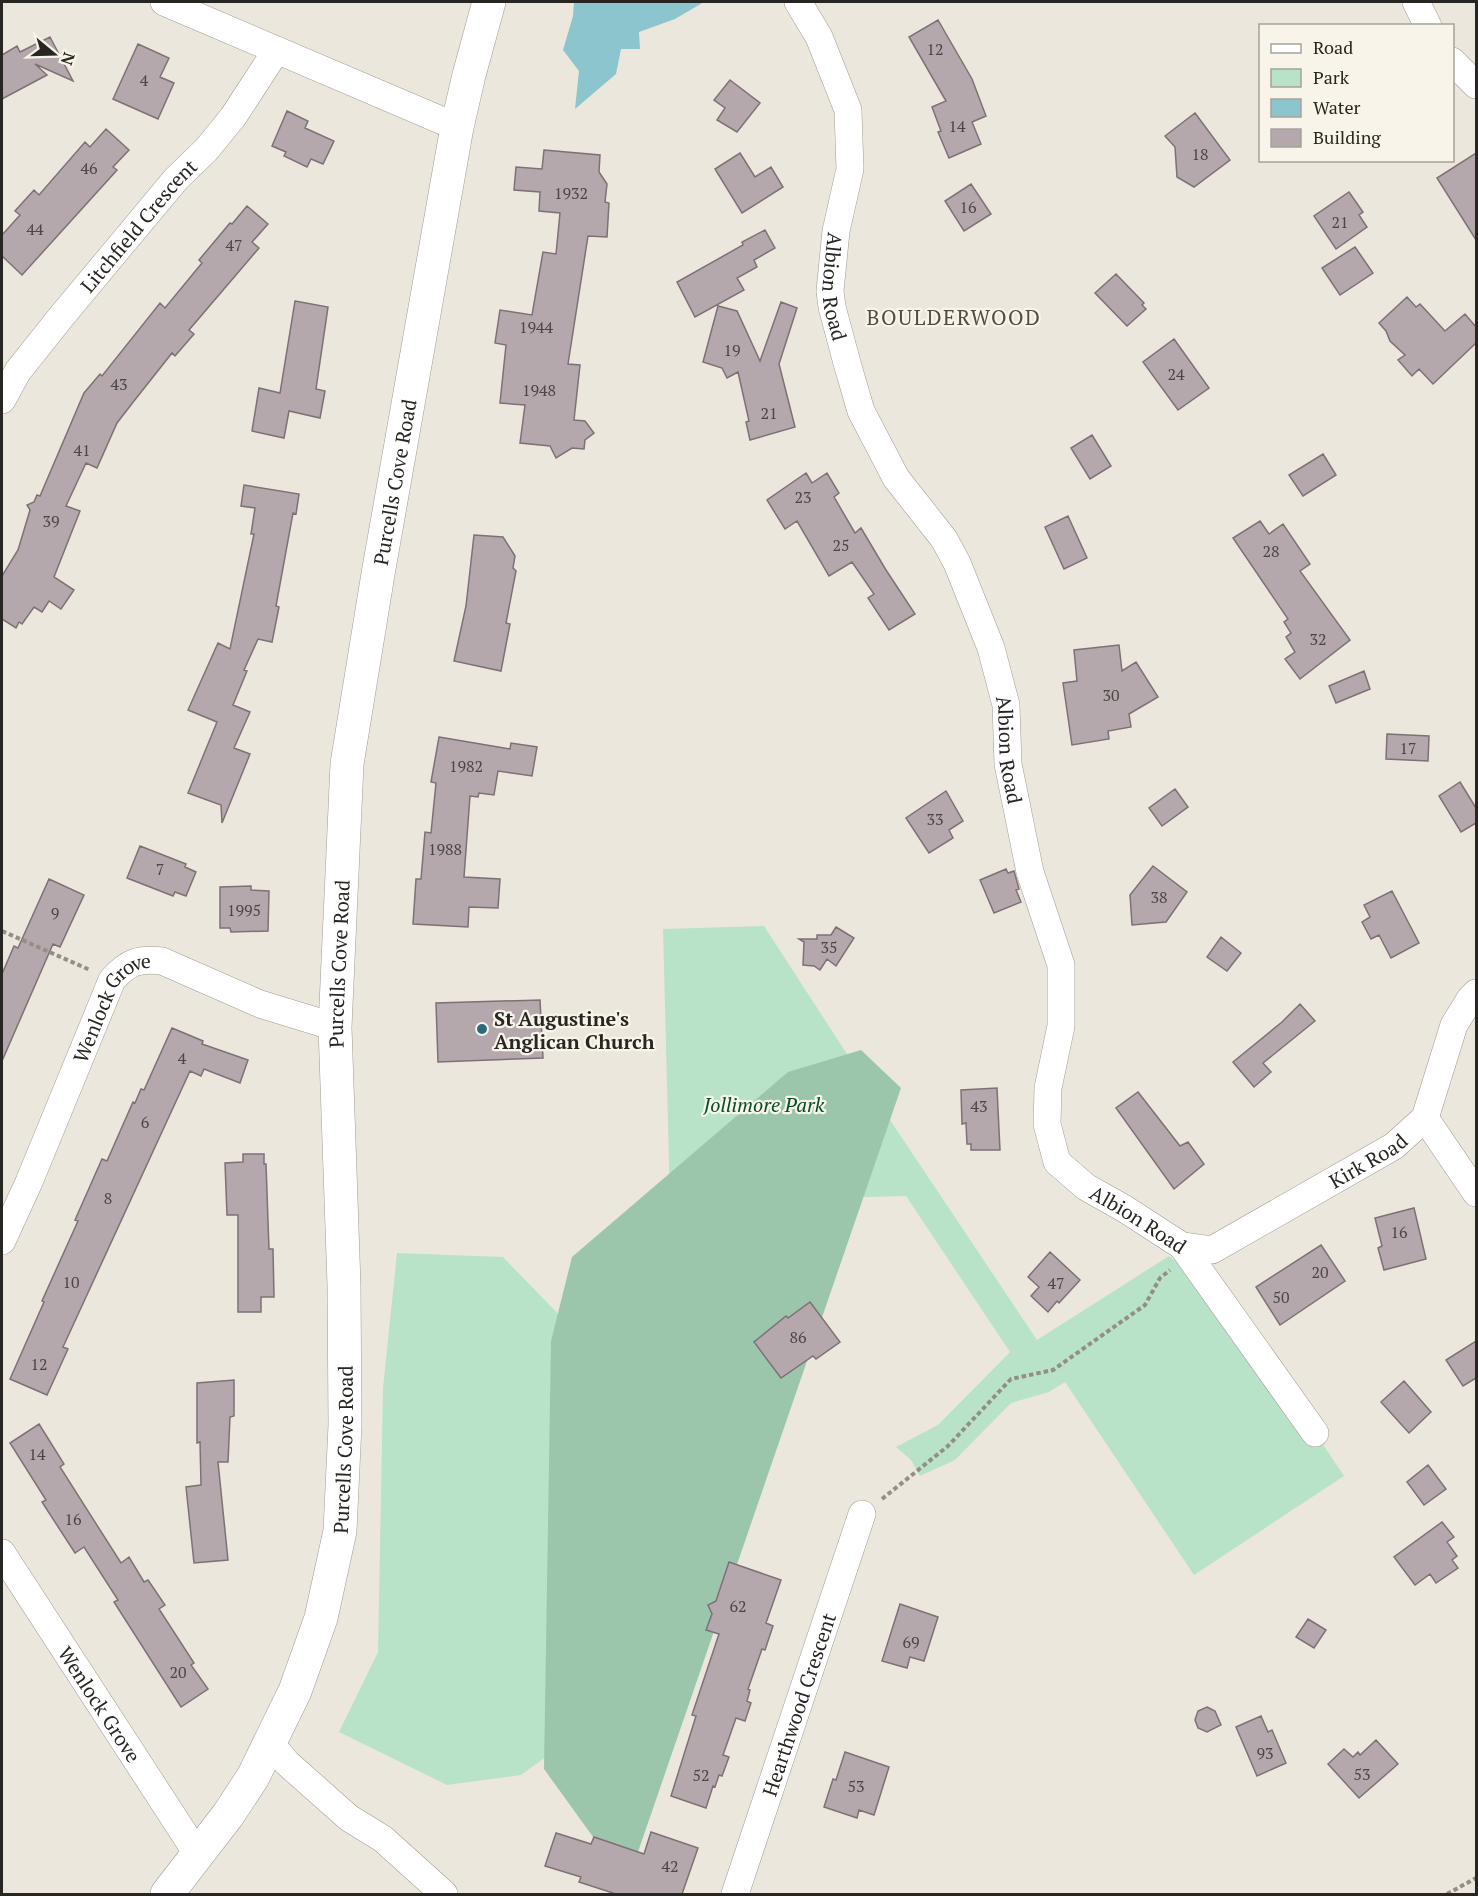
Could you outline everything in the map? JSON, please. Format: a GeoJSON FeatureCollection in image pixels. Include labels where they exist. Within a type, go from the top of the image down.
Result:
{"type":"FeatureCollection","features":[{"type":"Feature","properties":{"kind":"main road","name":"Purcells Cove Road"},"geometry":{"type":"LineString","coordinates":[[167,1894],[198,1855],[253,1777],[295,1691],[321,1618],[340,1531],[345,1425],[344,1285],[336,1027],[347,764],[380,562],[458,127],[469,75],[489,2]]}},
{"type":"Feature","properties":{"kind":"street"},"geometry":{"type":"LineString","coordinates":[[164,2],[458,127]]}},
{"type":"Feature","properties":{"kind":"street","name":"Albion Road"},"geometry":{"type":"LineString","coordinates":[[798,2],[819,37],[848,110],[850,169],[836,231],[830,291],[832,307],[861,411],[896,478],[944,538],[957,563],[991,648],[1006,705],[1008,764],[1030,872],[1061,965],[1061,1026],[1048,1088],[1047,1124],[1057,1162],[1086,1187],[1125,1209],[1186,1251],[1315,1433]]}},
{"type":"Feature","properties":{"kind":"street"},"geometry":{"type":"LineString","coordinates":[[1416,2],[1427,24]]}},
{"type":"Feature","properties":{"kind":"street","name":"Litchfield Crescent"},"geometry":{"type":"LineString","coordinates":[[2,400],[18,371],[61,316],[176,179],[206,150],[233,117],[276,51]]}},
{"type":"Feature","properties":{"kind":"street"},"geometry":{"type":"LineString","coordinates":[[1454,63],[1476,85]]}},
{"type":"Feature","properties":{"kind":"street","name":"Wenlock Grove"},"geometry":{"type":"LineString","coordinates":[[2,1241],[29,1182],[112,980],[132,963],[147,959],[162,961],[260,1004],[336,1027]]}},
{"type":"Feature","properties":{"kind":"street","name":"Kirk Road"},"geometry":{"type":"LineString","coordinates":[[1186,1251],[1212,1250],[1394,1146],[1425,1118],[1454,1025],[1476,993]]}},
{"type":"Feature","properties":{"kind":"street"},"geometry":{"type":"LineString","coordinates":[[1425,1118],[1476,1193]]}},
{"type":"Feature","properties":{"kind":"street","name":"Hearthwood Crescent"},"geometry":{"type":"LineString","coordinates":[[735,1894],[862,1514]]}},
{"type":"Feature","properties":{"kind":"street","name":"Wenlock Grove"},"geometry":{"type":"LineString","coordinates":[[2,1553],[198,1855]]}},
{"type":"Feature","properties":{"kind":"street"},"geometry":{"type":"LineString","coordinates":[[270,1743],[287,1763],[349,1818],[383,1839],[444,1894]]}},
{"type":"Feature","properties":{"kind":"path"},"geometry":{"type":"LineString","coordinates":[[2,931],[112,980]]}},
{"type":"Feature","properties":{"kind":"path"},"geometry":{"type":"LineString","coordinates":[[862,1514],[948,1446],[1011,1379],[1053,1370],[1145,1305],[1160,1278],[1186,1251]]}},
{"type":"Feature","properties":{"kind":"path"},"geometry":{"type":"LineString","coordinates":[[1447,1894],[1476,1878]]}},
{"type":"Feature","properties":{"kind":"green space","name":"Jollimore Park"},"geometry":{"type":"Polygon","coordinates":[[[764,926],[1037,1340],[1169,1256],[1190,1272],[1245,1327],[1344,1476],[1194,1575],[1065,1382],[1049,1392],[1011,1403],[955,1460],[920,1476],[911,1460],[896,1447],[938,1425],[1010,1352],[906,1196],[670,1202],[663,929],[764,926]]]}},
{"type":"Feature","properties":{"kind":"green space"},"geometry":{"type":"Polygon","coordinates":[[[861,1050],[901,1088],[627,1884],[544,1769],[551,1341],[572,1257],[788,1072],[861,1050]]]}},
{"type":"Feature","properties":{"kind":"green space"},"geometry":{"type":"Polygon","coordinates":[[[397,1253],[503,1257],[626,1384],[594,1722],[521,1775],[447,1785],[339,1732],[378,1652],[383,1388],[397,1253]]]}},
{"type":"Feature","properties":{"kind":"water"},"geometry":{"type":"Polygon","coordinates":[[[574,2],[704,2],[675,19],[639,32],[640,49],[621,49],[616,74],[575,109],[579,71],[563,50],[573,16],[574,2]]]}},
{"type":"Feature","properties":{"kind":"building"},"geometry":{"type":"Polygon","coordinates":[[[938,20],[972,79],[986,116],[972,122],[981,144],[949,158],[938,132],[941,131],[932,107],[946,101],[909,37],[938,20]]]}},
{"type":"Feature","properties":{"kind":"building"},"geometry":{"type":"Polygon","coordinates":[[[50,37],[73,81],[35,64],[47,75],[2,99],[2,55],[17,46],[20,52],[50,37]]]}},
{"type":"Feature","properties":{"kind":"building"},"geometry":{"type":"Polygon","coordinates":[[[138,44],[169,58],[160,77],[174,83],[158,119],[113,99],[138,44]]]}},
{"type":"Feature","properties":{"kind":"building"},"geometry":{"type":"Polygon","coordinates":[[[730,80],[760,103],[737,132],[717,120],[725,108],[714,100],[730,80]]]}},
{"type":"Feature","properties":{"kind":"building"},"geometry":{"type":"Polygon","coordinates":[[[287,111],[308,121],[305,128],[334,141],[323,164],[311,159],[307,167],[284,156],[286,152],[272,146],[287,111]]]}},
{"type":"Feature","properties":{"kind":"building"},"geometry":{"type":"Polygon","coordinates":[[[1195,113],[1230,160],[1194,187],[1177,177],[1175,147],[1165,136],[1195,113]]]}},
{"type":"Feature","properties":{"kind":"building"},"geometry":{"type":"Polygon","coordinates":[[[106,129],[129,150],[113,167],[117,170],[22,275],[2,256],[2,235],[20,215],[15,211],[34,190],[39,195],[85,142],[90,147],[106,129]]]}},
{"type":"Feature","properties":{"kind":"building"},"geometry":{"type":"Polygon","coordinates":[[[544,150],[600,155],[599,172],[607,184],[605,202],[609,203],[607,237],[588,236],[568,364],[580,365],[574,420],[585,421],[594,433],[585,440],[584,449],[572,448],[556,458],[550,446],[520,443],[525,405],[500,403],[506,345],[495,343],[500,310],[532,315],[543,252],[556,254],[560,213],[539,211],[540,192],[514,190],[516,167],[542,169],[544,150]]]}},
{"type":"Feature","properties":{"kind":"building"},"geometry":{"type":"Polygon","coordinates":[[[740,153],[755,177],[771,167],[783,187],[742,213],[715,169],[740,153]]]}},
{"type":"Feature","properties":{"kind":"building"},"geometry":{"type":"Polygon","coordinates":[[[1476,153],[1476,240],[1437,178],[1476,153]]]}},
{"type":"Feature","properties":{"kind":"building"},"geometry":{"type":"Polygon","coordinates":[[[971,184],[991,214],[964,231],[945,201],[971,184]]]}},
{"type":"Feature","properties":{"kind":"building"},"geometry":{"type":"Polygon","coordinates":[[[1349,192],[1363,212],[1359,215],[1367,227],[1336,249],[1314,216],[1349,192]]]}},
{"type":"Feature","properties":{"kind":"building"},"geometry":{"type":"Polygon","coordinates":[[[247,206],[268,224],[252,242],[259,248],[189,330],[194,334],[175,356],[172,353],[117,423],[97,468],[86,463],[66,506],[80,511],[54,577],[74,590],[61,609],[49,601],[42,612],[34,607],[22,624],[19,622],[16,628],[2,619],[2,576],[18,550],[30,510],[27,505],[34,502],[37,495],[40,496],[84,393],[100,374],[102,376],[160,303],[165,308],[202,263],[199,260],[247,206]]]}},
{"type":"Feature","properties":{"kind":"building"},"geometry":{"type":"Polygon","coordinates":[[[765,230],[775,248],[754,260],[757,267],[737,278],[744,290],[695,317],[677,282],[765,230]]]}},
{"type":"Feature","properties":{"kind":"building"},"geometry":{"type":"Polygon","coordinates":[[[1355,247],[1373,273],[1340,295],[1322,268],[1355,247]]]}},
{"type":"Feature","properties":{"kind":"building"},"geometry":{"type":"Polygon","coordinates":[[[1116,274],[1144,303],[1142,305],[1146,309],[1127,326],[1095,293],[1116,274]]]}},
{"type":"Feature","properties":{"kind":"building"},"geometry":{"type":"Polygon","coordinates":[[[1407,297],[1416,307],[1420,304],[1445,331],[1465,314],[1476,327],[1476,343],[1433,384],[1419,369],[1412,376],[1398,360],[1405,355],[1390,341],[1386,331],[1379,323],[1407,297]]]}},
{"type":"Feature","properties":{"kind":"building"},"geometry":{"type":"Polygon","coordinates":[[[295,301],[328,307],[316,389],[325,391],[320,418],[289,411],[284,438],[252,431],[259,388],[280,393],[295,301]]]}},
{"type":"Feature","properties":{"kind":"building"},"geometry":{"type":"Polygon","coordinates":[[[781,302],[797,308],[779,364],[795,427],[750,440],[746,422],[749,421],[738,372],[727,378],[722,368],[703,362],[718,306],[737,311],[760,361],[781,302]]]}},
{"type":"Feature","properties":{"kind":"building"},"geometry":{"type":"Polygon","coordinates":[[[1174,339],[1209,388],[1178,410],[1143,362],[1174,339]]]}},
{"type":"Feature","properties":{"kind":"building"},"geometry":{"type":"Polygon","coordinates":[[[1092,435],[1111,466],[1090,479],[1071,448],[1092,435]]]}},
{"type":"Feature","properties":{"kind":"building"},"geometry":{"type":"Polygon","coordinates":[[[1323,454],[1336,475],[1303,496],[1289,475],[1323,454]]]}},
{"type":"Feature","properties":{"kind":"building"},"geometry":{"type":"Polygon","coordinates":[[[806,473],[812,483],[827,473],[839,493],[834,497],[855,533],[861,528],[915,614],[889,630],[868,598],[874,594],[852,562],[829,576],[797,521],[785,529],[767,500],[806,473]]]}},
{"type":"Feature","properties":{"kind":"building"},"geometry":{"type":"Polygon","coordinates":[[[244,485],[299,494],[296,514],[293,513],[276,606],[279,607],[272,642],[258,639],[244,670],[247,671],[233,705],[250,712],[234,748],[250,754],[222,823],[221,805],[188,793],[217,722],[188,710],[218,643],[230,649],[254,534],[251,534],[255,508],[241,506],[244,485]]]}},
{"type":"Feature","properties":{"kind":"building"},"geometry":{"type":"Polygon","coordinates":[[[1068,516],[1087,558],[1064,569],[1045,527],[1068,516]]]}},
{"type":"Feature","properties":{"kind":"building"},"geometry":{"type":"Polygon","coordinates":[[[1260,521],[1269,534],[1283,524],[1310,564],[1300,571],[1350,640],[1300,679],[1285,659],[1295,652],[1286,637],[1291,633],[1284,622],[1288,619],[1233,538],[1260,521]]]}},
{"type":"Feature","properties":{"kind":"building"},"geometry":{"type":"Polygon","coordinates":[[[474,535],[503,537],[515,556],[513,568],[516,571],[506,623],[510,624],[501,671],[454,661],[466,606],[474,535]]]}},
{"type":"Feature","properties":{"kind":"building"},"geometry":{"type":"Polygon","coordinates":[[[1119,645],[1122,671],[1136,662],[1158,697],[1129,714],[1131,727],[1108,731],[1109,739],[1072,745],[1063,683],[1077,681],[1074,650],[1119,645]]]}},
{"type":"Feature","properties":{"kind":"building"},"geometry":{"type":"Polygon","coordinates":[[[1364,671],[1370,689],[1336,703],[1329,686],[1364,671]]]}},
{"type":"Feature","properties":{"kind":"building"},"geometry":{"type":"Polygon","coordinates":[[[1387,734],[1429,736],[1428,761],[1386,759],[1387,734]]]}},
{"type":"Feature","properties":{"kind":"building"},"geometry":{"type":"Polygon","coordinates":[[[439,737],[510,749],[511,743],[537,747],[532,776],[498,771],[494,795],[479,793],[478,797],[470,796],[464,877],[500,879],[498,908],[469,907],[468,927],[413,924],[416,879],[421,879],[425,832],[431,833],[436,783],[431,782],[439,737]]]}},
{"type":"Feature","properties":{"kind":"building"},"geometry":{"type":"Polygon","coordinates":[[[1460,782],[1476,808],[1476,823],[1461,832],[1439,796],[1460,782]]]}},
{"type":"Feature","properties":{"kind":"building"},"geometry":{"type":"Polygon","coordinates":[[[1175,789],[1188,807],[1162,826],[1149,808],[1175,789]]]}},
{"type":"Feature","properties":{"kind":"building"},"geometry":{"type":"Polygon","coordinates":[[[946,791],[963,821],[949,830],[953,838],[929,853],[906,818],[946,791]]]}},
{"type":"Feature","properties":{"kind":"building"},"geometry":{"type":"Polygon","coordinates":[[[140,846],[186,864],[185,867],[196,872],[186,896],[175,892],[173,896],[127,878],[140,846]]]}},
{"type":"Feature","properties":{"kind":"building"},"geometry":{"type":"Polygon","coordinates":[[[1153,866],[1187,892],[1166,922],[1132,925],[1130,895],[1153,866]]]}},
{"type":"Feature","properties":{"kind":"building"},"geometry":{"type":"Polygon","coordinates":[[[1006,869],[1008,873],[1014,871],[1019,889],[1016,890],[1021,902],[994,913],[980,880],[1006,869]]]}},
{"type":"Feature","properties":{"kind":"building"},"geometry":{"type":"Polygon","coordinates":[[[49,879],[84,895],[60,947],[53,944],[2,1061],[2,974],[14,946],[18,948],[49,879]]]}},
{"type":"Feature","properties":{"kind":"building"},"geometry":{"type":"Polygon","coordinates":[[[251,886],[251,890],[269,891],[268,931],[231,932],[230,928],[220,928],[220,887],[251,886]]]}},
{"type":"Feature","properties":{"kind":"building"},"geometry":{"type":"Polygon","coordinates":[[[1392,891],[1419,943],[1391,958],[1379,935],[1371,939],[1362,922],[1370,917],[1364,905],[1392,891]]]}},
{"type":"Feature","properties":{"kind":"building"},"geometry":{"type":"Polygon","coordinates":[[[836,927],[854,938],[836,966],[827,959],[820,970],[814,966],[803,965],[804,942],[799,939],[817,939],[817,935],[831,935],[836,927]]]}},
{"type":"Feature","properties":{"kind":"building"},"geometry":{"type":"Polygon","coordinates":[[[1221,937],[1241,953],[1227,971],[1207,957],[1221,937]]]}},
{"type":"Feature","properties":{"kind":"building"},"geometry":{"type":"Polygon","coordinates":[[[540,1000],[543,1058],[438,1062],[436,1003],[540,1000]]]}},
{"type":"Feature","properties":{"kind":"building"},"geometry":{"type":"Polygon","coordinates":[[[1300,1004],[1315,1021],[1263,1063],[1271,1072],[1254,1087],[1233,1062],[1282,1022],[1300,1004]]]}},
{"type":"Feature","properties":{"kind":"building"},"geometry":{"type":"Polygon","coordinates":[[[172,1028],[203,1041],[202,1044],[248,1060],[240,1083],[204,1069],[201,1076],[190,1071],[63,1347],[68,1349],[47,1395],[10,1379],[102,1159],[107,1161],[133,1102],[135,1103],[141,1089],[144,1090],[172,1028]]]}},
{"type":"Feature","properties":{"kind":"building"},"geometry":{"type":"Polygon","coordinates":[[[997,1088],[1000,1150],[971,1150],[971,1144],[967,1144],[966,1123],[962,1124],[961,1090],[997,1088]]]}},
{"type":"Feature","properties":{"kind":"building"},"geometry":{"type":"Polygon","coordinates":[[[1138,1092],[1180,1146],[1188,1142],[1204,1164],[1174,1189],[1116,1108],[1138,1092]]]}},
{"type":"Feature","properties":{"kind":"building"},"geometry":{"type":"Polygon","coordinates":[[[243,1154],[264,1154],[264,1164],[266,1164],[269,1249],[273,1249],[274,1297],[261,1297],[261,1312],[238,1312],[238,1215],[227,1215],[225,1163],[243,1162],[243,1154]]]}},
{"type":"Feature","properties":{"kind":"building"},"geometry":{"type":"Polygon","coordinates":[[[1414,1208],[1426,1259],[1384,1270],[1378,1248],[1382,1246],[1375,1218],[1414,1208]]]}},
{"type":"Feature","properties":{"kind":"building"},"geometry":{"type":"Polygon","coordinates":[[[1321,1245],[1345,1281],[1280,1325],[1256,1287],[1321,1245]]]}},
{"type":"Feature","properties":{"kind":"building"},"geometry":{"type":"Polygon","coordinates":[[[1050,1252],[1080,1280],[1048,1312],[1031,1296],[1039,1287],[1028,1277],[1050,1252]]]}},
{"type":"Feature","properties":{"kind":"building"},"geometry":{"type":"Polygon","coordinates":[[[810,1302],[840,1342],[816,1359],[813,1356],[781,1378],[754,1342],[786,1316],[788,1318],[810,1302]]]}},
{"type":"Feature","properties":{"kind":"building"},"geometry":{"type":"Polygon","coordinates":[[[1476,1341],[1476,1378],[1463,1386],[1446,1360],[1476,1341]]]}},
{"type":"Feature","properties":{"kind":"building"},"geometry":{"type":"Polygon","coordinates":[[[234,1380],[234,1416],[230,1417],[228,1462],[218,1462],[228,1560],[194,1563],[186,1487],[201,1485],[200,1442],[197,1443],[197,1383],[234,1380]]]}},
{"type":"Feature","properties":{"kind":"building"},"geometry":{"type":"Polygon","coordinates":[[[1404,1381],[1431,1412],[1409,1433],[1381,1402],[1404,1381]]]}},
{"type":"Feature","properties":{"kind":"building"},"geometry":{"type":"Polygon","coordinates":[[[39,1424],[64,1464],[60,1467],[121,1563],[129,1557],[144,1582],[148,1580],[165,1605],[159,1609],[194,1663],[191,1665],[208,1689],[181,1707],[114,1602],[118,1600],[84,1547],[75,1553],[42,1502],[46,1500],[10,1443],[39,1424]]]}},
{"type":"Feature","properties":{"kind":"building"},"geometry":{"type":"Polygon","coordinates":[[[1428,1465],[1446,1489],[1424,1505],[1407,1482],[1428,1465]]]}},
{"type":"Feature","properties":{"kind":"building"},"geometry":{"type":"Polygon","coordinates":[[[1442,1522],[1454,1537],[1447,1542],[1457,1556],[1452,1560],[1458,1568],[1436,1583],[1430,1574],[1415,1585],[1394,1557],[1442,1522]]]}},
{"type":"Feature","properties":{"kind":"building"},"geometry":{"type":"Polygon","coordinates":[[[729,1562],[781,1580],[766,1623],[773,1626],[748,1689],[750,1690],[747,1701],[751,1703],[745,1721],[736,1718],[723,1755],[729,1757],[722,1776],[719,1775],[715,1787],[713,1786],[706,1808],[671,1796],[696,1716],[692,1715],[719,1634],[706,1630],[712,1614],[708,1605],[716,1601],[729,1562]]]}},
{"type":"Feature","properties":{"kind":"building"},"geometry":{"type":"Polygon","coordinates":[[[900,1604],[938,1617],[924,1661],[910,1657],[907,1668],[882,1661],[900,1604]]]}},
{"type":"Feature","properties":{"kind":"building"},"geometry":{"type":"Polygon","coordinates":[[[1308,1619],[1326,1630],[1314,1648],[1296,1637],[1308,1619]]]}},
{"type":"Feature","properties":{"kind":"building"},"geometry":{"type":"Polygon","coordinates":[[[1207,1707],[1215,1711],[1221,1725],[1207,1732],[1198,1728],[1195,1720],[1198,1711],[1207,1707]]]}},
{"type":"Feature","properties":{"kind":"building"},"geometry":{"type":"Polygon","coordinates":[[[1261,1716],[1268,1732],[1272,1730],[1286,1763],[1257,1776],[1236,1727],[1261,1716]]]}},
{"type":"Feature","properties":{"kind":"building"},"geometry":{"type":"Polygon","coordinates":[[[1376,1740],[1398,1764],[1359,1798],[1328,1764],[1344,1749],[1353,1757],[1358,1752],[1360,1755],[1376,1740]]]}},
{"type":"Feature","properties":{"kind":"building"},"geometry":{"type":"Polygon","coordinates":[[[845,1752],[889,1767],[874,1815],[859,1810],[857,1818],[824,1807],[845,1752]]]}},
{"type":"Feature","properties":{"kind":"building"},"geometry":{"type":"Polygon","coordinates":[[[651,1832],[698,1848],[682,1894],[616,1894],[579,1882],[581,1877],[545,1866],[556,1833],[591,1844],[594,1837],[644,1854],[651,1832]]]}},
{"type":"Feature","properties":{"kind":"place","name":"St Augustine's Anglican Church"},"geometry":{"type":"Point","coordinates":[482,1029]}},
{"type":"Feature","properties":{"kind":"district","name":"BOULDERWOOD"},"geometry":{"type":"Point","coordinates":[954,317]}}]}
